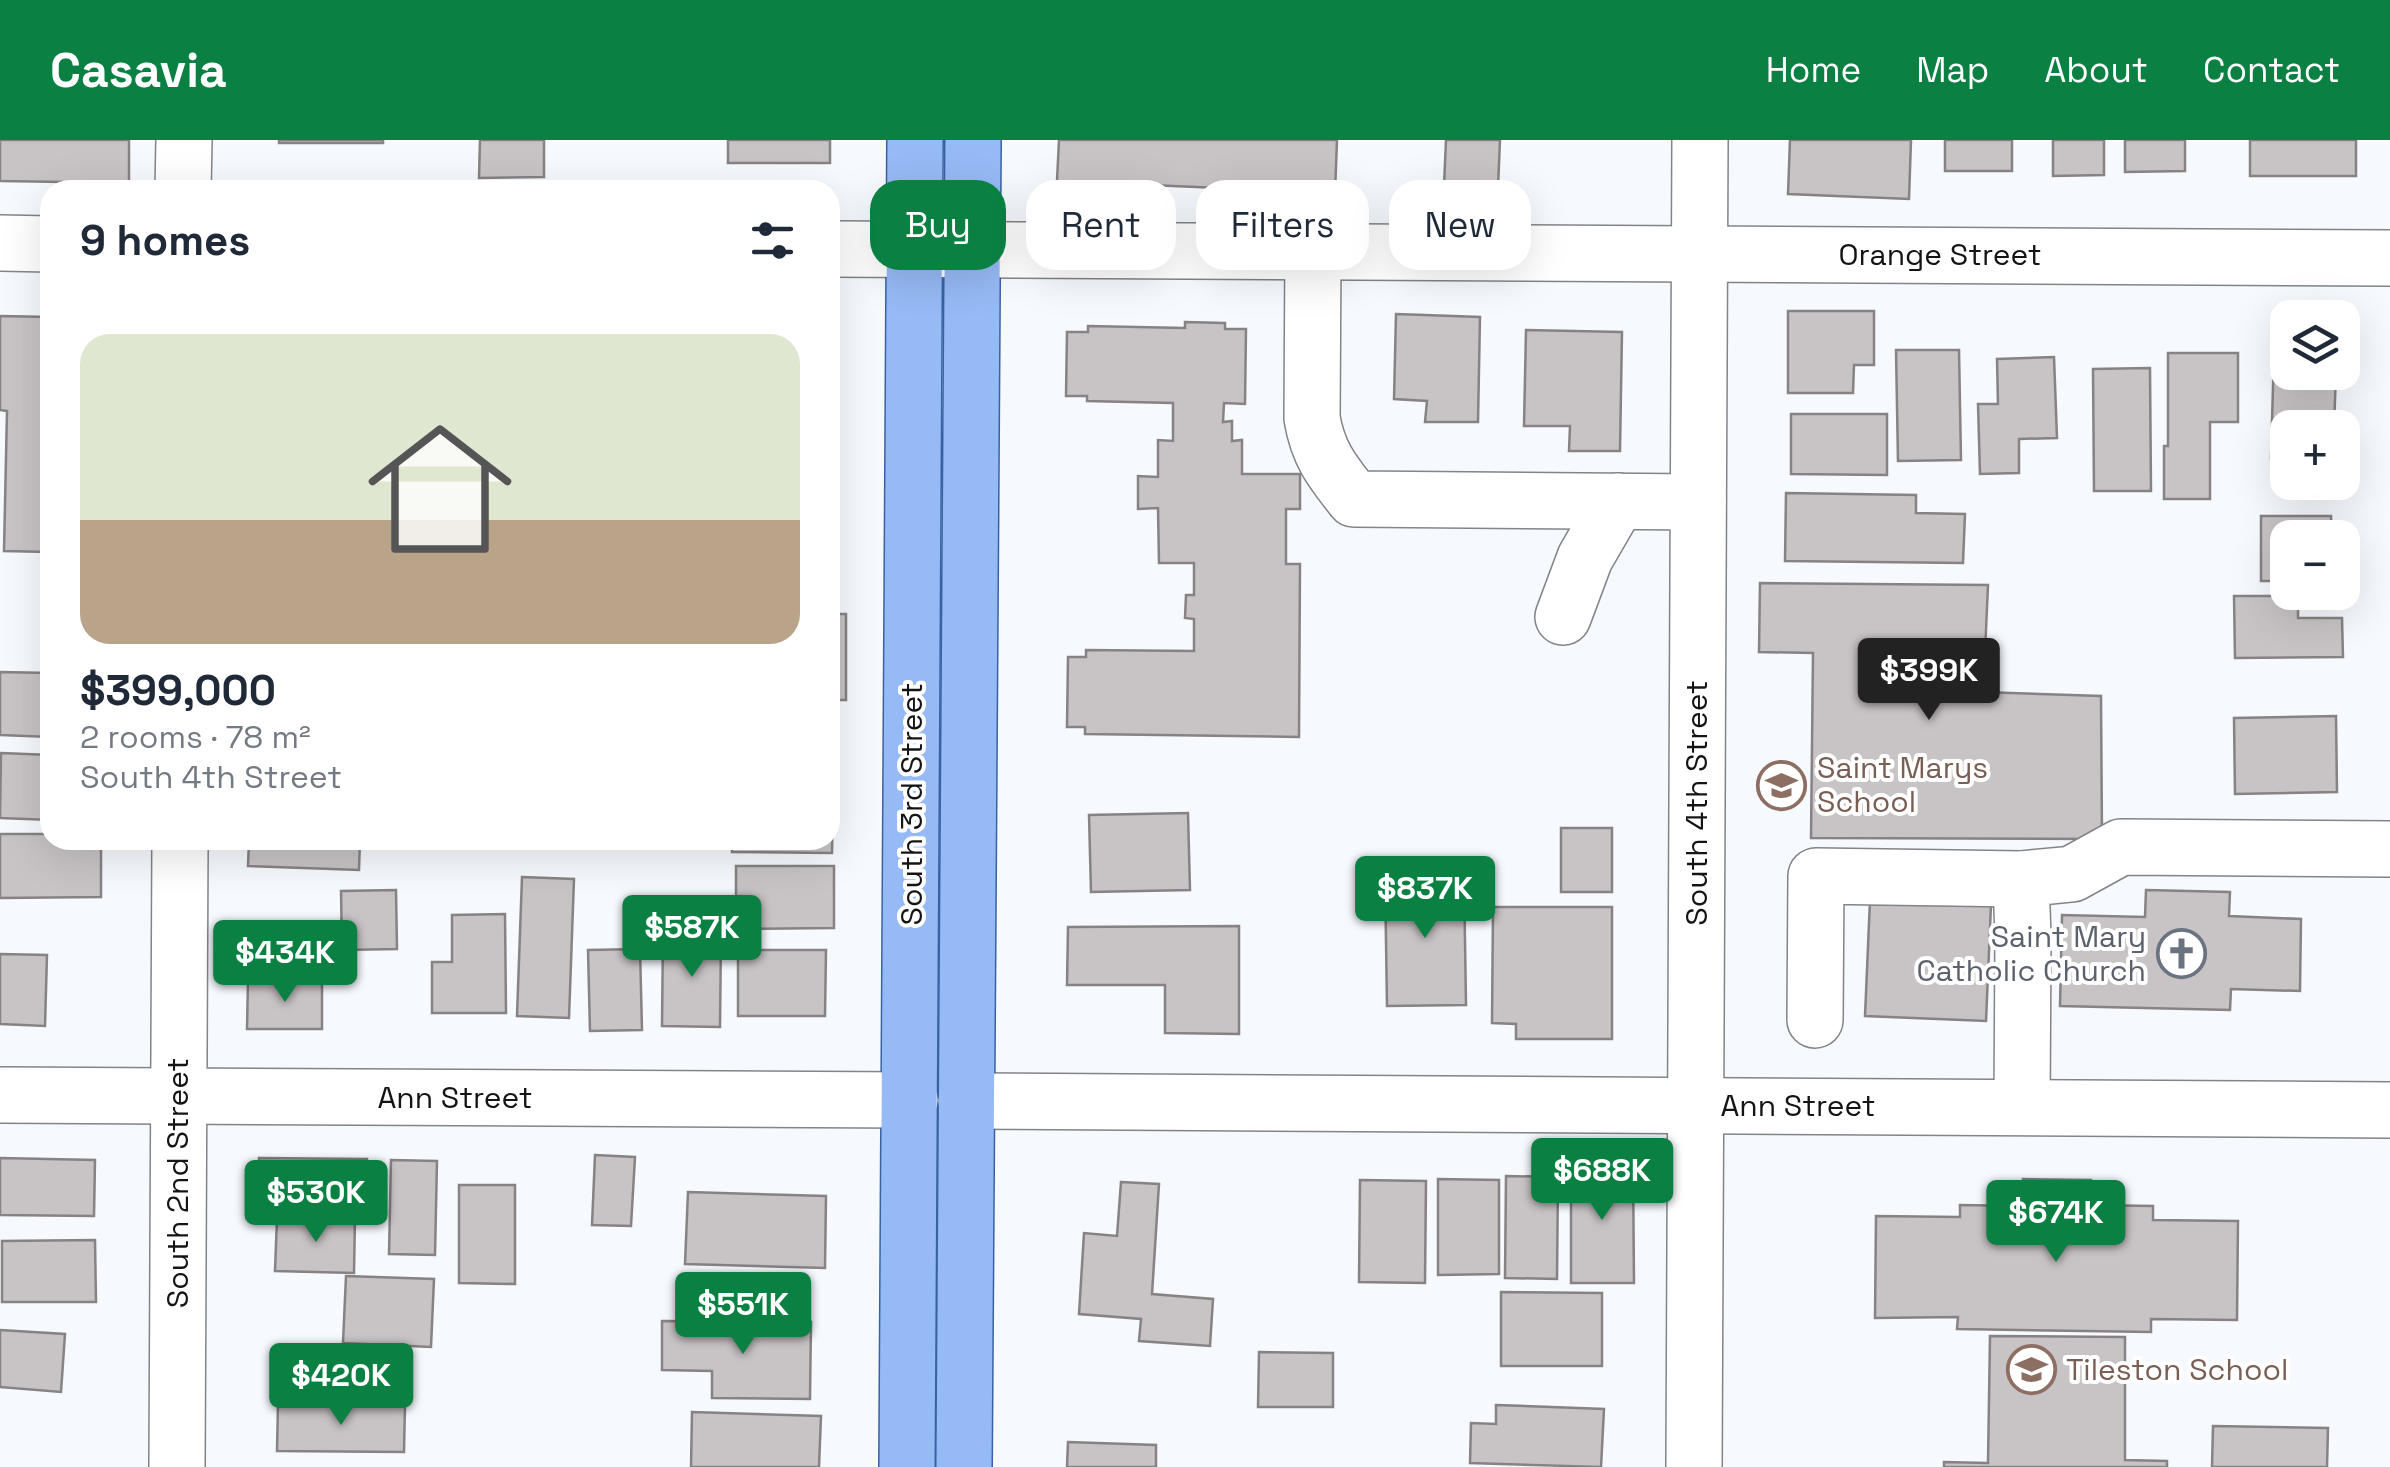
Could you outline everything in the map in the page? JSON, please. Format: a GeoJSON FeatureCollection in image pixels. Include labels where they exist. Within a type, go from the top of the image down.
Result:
{"type":"FeatureCollection","features":[{"type":"Feature","properties":{"kind":"main road","name":"South 3rd Street"},"geometry":{"type":"LineString","coordinates":[[916,140],[916,180]]}},
{"type":"Feature","properties":{"kind":"main road","name":"South 3rd Street"},"geometry":{"type":"LineString","coordinates":[[972,140],[972,180]]}},
{"type":"Feature","properties":{"kind":"main road","name":"South 3rd Street"},"geometry":{"type":"LineString","coordinates":[[907,1467],[916,270]]}},
{"type":"Feature","properties":{"kind":"main road","name":"South 3rd Street"},"geometry":{"type":"LineString","coordinates":[[964,1467],[971,270]]}},
{"type":"Feature","properties":{"kind":"street"},"geometry":{"type":"LineString","coordinates":[[184,140],[184,180]]}},
{"type":"Feature","properties":{"kind":"street","name":"South 4th Street"},"geometry":{"type":"LineString","coordinates":[[1694,1467],[1700,140]]}},
{"type":"Feature","properties":{"kind":"street"},"geometry":{"type":"LineString","coordinates":[[0,243],[40,244]]}},
{"type":"Feature","properties":{"kind":"street","name":"Orange Street"},"geometry":{"type":"LineString","coordinates":[[840,249],[870,249]]}},
{"type":"Feature","properties":{"kind":"street","name":"Orange Street"},"geometry":{"type":"LineString","coordinates":[[1006,249],[1196,251]]}},
{"type":"Feature","properties":{"kind":"street","name":"Orange Street"},"geometry":{"type":"LineString","coordinates":[[1369,252],[2390,258]]}},
{"type":"Feature","properties":{"kind":"street"},"geometry":{"type":"LineString","coordinates":[[1313,270],[1315,438],[1324,459],[1354,498],[1698,502]]}},
{"type":"Feature","properties":{"kind":"street"},"geometry":{"type":"LineString","coordinates":[[1562,617],[1585,558],[1618,502]]}},
{"type":"Feature","properties":{"kind":"street"},"geometry":{"type":"LineString","coordinates":[[1815,1020],[1816,876],[2021,879],[2072,874],[2120,848],[2390,849]]}},
{"type":"Feature","properties":{"kind":"street","name":"South 2nd Street"},"geometry":{"type":"LineString","coordinates":[[176,1467],[180,850]]}},
{"type":"Feature","properties":{"kind":"street"},"geometry":{"type":"LineString","coordinates":[[2021,879],[2022,1107]]}},
{"type":"Feature","properties":{"kind":"street","name":"Ann Street"},"geometry":{"type":"LineString","coordinates":[[0,1095],[910,1100]]}},
{"type":"Feature","properties":{"kind":"street","name":"Ann Street"},"geometry":{"type":"LineString","coordinates":[[966,1101],[2390,1110]]}},
{"type":"Feature","properties":{"kind":"building"},"geometry":{"type":"Polygon","coordinates":[[[0,140],[129,140],[129,180],[0,181],[0,140]]]}},
{"type":"Feature","properties":{"kind":"building"},"geometry":{"type":"Polygon","coordinates":[[[383,140],[383,143],[279,143],[383,140]]]}},
{"type":"Feature","properties":{"kind":"building"},"geometry":{"type":"Polygon","coordinates":[[[480,140],[544,140],[544,177],[479,178],[480,140]]]}},
{"type":"Feature","properties":{"kind":"building"},"geometry":{"type":"Polygon","coordinates":[[[728,140],[830,140],[830,163],[728,163],[728,140]]]}},
{"type":"Feature","properties":{"kind":"building"},"geometry":{"type":"Polygon","coordinates":[[[1059,140],[1337,140],[1335,180],[1196,180],[1196,187],[1176,186],[1176,180],[1057,180],[1059,140]]]}},
{"type":"Feature","properties":{"kind":"building"},"geometry":{"type":"Polygon","coordinates":[[[1446,140],[1500,140],[1498,180],[1444,180],[1446,140]]]}},
{"type":"Feature","properties":{"kind":"building"},"geometry":{"type":"Polygon","coordinates":[[[1790,140],[1911,140],[1909,199],[1788,194],[1790,140]]]}},
{"type":"Feature","properties":{"kind":"building"},"geometry":{"type":"Polygon","coordinates":[[[1945,140],[2012,140],[2012,171],[1945,171],[1945,140]]]}},
{"type":"Feature","properties":{"kind":"building"},"geometry":{"type":"Polygon","coordinates":[[[2053,140],[2104,140],[2104,175],[2053,176],[2053,140]]]}},
{"type":"Feature","properties":{"kind":"building"},"geometry":{"type":"Polygon","coordinates":[[[2125,140],[2185,140],[2185,171],[2125,172],[2125,140]]]}},
{"type":"Feature","properties":{"kind":"building"},"geometry":{"type":"Polygon","coordinates":[[[2250,140],[2356,140],[2356,176],[2250,176],[2250,140]]]}},
{"type":"Feature","properties":{"kind":"building"},"geometry":{"type":"Polygon","coordinates":[[[1788,311],[1874,311],[1874,365],[1854,365],[1853,393],[1788,393],[1788,311]]]}},
{"type":"Feature","properties":{"kind":"building"},"geometry":{"type":"Polygon","coordinates":[[[1396,314],[1480,317],[1478,422],[1425,422],[1427,401],[1394,399],[1396,314]]]}},
{"type":"Feature","properties":{"kind":"building"},"geometry":{"type":"Polygon","coordinates":[[[0,316],[40,317],[40,552],[4,551],[7,411],[0,410],[0,316]]]}},
{"type":"Feature","properties":{"kind":"building"},"geometry":{"type":"Polygon","coordinates":[[[1185,322],[1225,323],[1225,329],[1246,329],[1245,404],[1224,403],[1223,422],[1232,421],[1232,441],[1242,440],[1242,474],[1300,474],[1300,509],[1286,509],[1286,564],[1300,564],[1299,737],[1085,734],[1085,727],[1067,727],[1068,657],[1086,657],[1086,650],[1194,651],[1194,619],[1185,618],[1186,595],[1194,595],[1194,563],[1159,563],[1158,508],[1138,509],[1138,476],[1158,477],[1158,440],[1173,441],[1173,403],[1087,401],[1087,396],[1066,396],[1067,332],[1088,332],[1088,326],[1185,328],[1185,322]]]}},
{"type":"Feature","properties":{"kind":"building"},"geometry":{"type":"Polygon","coordinates":[[[1526,330],[1622,332],[1620,451],[1569,451],[1570,426],[1524,426],[1526,330]]]}},
{"type":"Feature","properties":{"kind":"building"},"geometry":{"type":"Polygon","coordinates":[[[1896,350],[1959,350],[1961,460],[1898,461],[1896,350]]]}},
{"type":"Feature","properties":{"kind":"building"},"geometry":{"type":"Polygon","coordinates":[[[2168,353],[2238,353],[2238,422],[2210,422],[2210,499],[2164,499],[2168,353]]]}},
{"type":"Feature","properties":{"kind":"building"},"geometry":{"type":"Polygon","coordinates":[[[2054,357],[2057,438],[2019,439],[2019,473],[1980,474],[1978,404],[1998,404],[1997,359],[2054,357]]]}},
{"type":"Feature","properties":{"kind":"building"},"geometry":{"type":"Polygon","coordinates":[[[2150,368],[2151,491],[2094,491],[2093,369],[2150,368]]]}},
{"type":"Feature","properties":{"kind":"building"},"geometry":{"type":"Polygon","coordinates":[[[2273,390],[2335,390],[2335,410],[2272,410],[2273,390]]]}},
{"type":"Feature","properties":{"kind":"building"},"geometry":{"type":"Polygon","coordinates":[[[1791,414],[1887,414],[1887,475],[1791,474],[1791,414]]]}},
{"type":"Feature","properties":{"kind":"building"},"geometry":{"type":"Polygon","coordinates":[[[1786,493],[1916,495],[1916,513],[1965,514],[1963,563],[1785,561],[1786,493]]]}},
{"type":"Feature","properties":{"kind":"building"},"geometry":{"type":"Polygon","coordinates":[[[2261,516],[2331,516],[2331,520],[2270,520],[2270,581],[2261,581],[2261,516]]]}},
{"type":"Feature","properties":{"kind":"building"},"geometry":{"type":"Polygon","coordinates":[[[1760,583],[1988,585],[1985,653],[1893,650],[1892,689],[2101,696],[2102,839],[1811,838],[1813,653],[1759,652],[1760,583]]]}},
{"type":"Feature","properties":{"kind":"building"},"geometry":{"type":"Polygon","coordinates":[[[2234,596],[2270,596],[2270,610],[2298,610],[2298,618],[2342,618],[2343,657],[2235,658],[2234,596]]]}},
{"type":"Feature","properties":{"kind":"building"},"geometry":{"type":"Polygon","coordinates":[[[840,614],[846,614],[846,700],[840,700],[840,614]]]}},
{"type":"Feature","properties":{"kind":"building"},"geometry":{"type":"Polygon","coordinates":[[[0,672],[40,673],[40,737],[0,735],[0,672]]]}},
{"type":"Feature","properties":{"kind":"building"},"geometry":{"type":"Polygon","coordinates":[[[2336,716],[2337,792],[2235,794],[2234,718],[2336,716]]]}},
{"type":"Feature","properties":{"kind":"building"},"geometry":{"type":"Polygon","coordinates":[[[1,753],[40,755],[40,820],[0,818],[1,753]]]}},
{"type":"Feature","properties":{"kind":"building"},"geometry":{"type":"Polygon","coordinates":[[[1188,813],[1190,890],[1091,892],[1089,815],[1188,813]]]}},
{"type":"Feature","properties":{"kind":"building"},"geometry":{"type":"Polygon","coordinates":[[[1561,828],[1612,828],[1612,892],[1561,892],[1561,828]]]}},
{"type":"Feature","properties":{"kind":"building"},"geometry":{"type":"Polygon","coordinates":[[[0,834],[40,834],[40,850],[101,850],[101,897],[0,898],[0,834]]]}},
{"type":"Feature","properties":{"kind":"building"},"geometry":{"type":"Polygon","coordinates":[[[249,850],[360,850],[359,870],[248,866],[249,850]]]}},
{"type":"Feature","properties":{"kind":"building"},"geometry":{"type":"Polygon","coordinates":[[[732,850],[832,850],[832,853],[732,850]]]}},
{"type":"Feature","properties":{"kind":"building"},"geometry":{"type":"Polygon","coordinates":[[[736,866],[834,866],[834,928],[736,929],[736,866]]]}},
{"type":"Feature","properties":{"kind":"building"},"geometry":{"type":"Polygon","coordinates":[[[1464,876],[1466,1005],[1387,1006],[1385,877],[1464,876]]]}},
{"type":"Feature","properties":{"kind":"building"},"geometry":{"type":"Polygon","coordinates":[[[522,877],[574,879],[569,1018],[517,1016],[522,877]]]}},
{"type":"Feature","properties":{"kind":"building"},"geometry":{"type":"Polygon","coordinates":[[[396,890],[397,949],[342,950],[341,891],[396,890]]]}},
{"type":"Feature","properties":{"kind":"building","name":"Saint Mary Catholic Church"},"geometry":{"type":"Polygon","coordinates":[[[2146,890],[2230,892],[2229,916],[2301,919],[2300,991],[2231,989],[2230,1010],[2060,1006],[2062,915],[2145,917],[2146,890]]]}},
{"type":"Feature","properties":{"kind":"building"},"geometry":{"type":"Polygon","coordinates":[[[1870,900],[1991,905],[1986,1021],[1865,1016],[1870,900]]]}},
{"type":"Feature","properties":{"kind":"building"},"geometry":{"type":"Polygon","coordinates":[[[1493,907],[1612,907],[1612,1039],[1516,1039],[1516,1024],[1492,1023],[1493,907]]]}},
{"type":"Feature","properties":{"kind":"building"},"geometry":{"type":"Polygon","coordinates":[[[505,914],[506,1013],[432,1013],[432,962],[452,962],[452,915],[505,914]]]}},
{"type":"Feature","properties":{"kind":"building"},"geometry":{"type":"Polygon","coordinates":[[[1239,926],[1239,1034],[1165,1033],[1165,985],[1067,985],[1068,927],[1239,926]]]}},
{"type":"Feature","properties":{"kind":"building"},"geometry":{"type":"Polygon","coordinates":[[[663,934],[721,934],[720,1027],[662,1026],[663,934]]]}},
{"type":"Feature","properties":{"kind":"building"},"geometry":{"type":"Polygon","coordinates":[[[640,949],[642,1030],[590,1031],[588,950],[640,949]]]}},
{"type":"Feature","properties":{"kind":"building"},"geometry":{"type":"Polygon","coordinates":[[[738,950],[826,950],[825,1016],[738,1016],[738,950]]]}},
{"type":"Feature","properties":{"kind":"building"},"geometry":{"type":"Polygon","coordinates":[[[0,954],[47,955],[45,1026],[0,1024],[0,954]]]}},
{"type":"Feature","properties":{"kind":"building"},"geometry":{"type":"Polygon","coordinates":[[[248,980],[322,980],[322,1029],[247,1029],[248,980]]]}},
{"type":"Feature","properties":{"kind":"building"},"geometry":{"type":"Polygon","coordinates":[[[595,1155],[635,1157],[631,1226],[592,1225],[595,1155]]]}},
{"type":"Feature","properties":{"kind":"building"},"geometry":{"type":"Polygon","coordinates":[[[0,1158],[95,1160],[94,1216],[0,1215],[0,1158]]]}},
{"type":"Feature","properties":{"kind":"building"},"geometry":{"type":"Polygon","coordinates":[[[259,1158],[367,1159],[367,1208],[259,1207],[259,1158]]]}},
{"type":"Feature","properties":{"kind":"building"},"geometry":{"type":"Polygon","coordinates":[[[391,1160],[437,1161],[435,1255],[389,1254],[391,1160]]]}},
{"type":"Feature","properties":{"kind":"building"},"geometry":{"type":"Polygon","coordinates":[[[1571,1163],[1633,1163],[1634,1283],[1571,1283],[1571,1163]]]}},
{"type":"Feature","properties":{"kind":"building"},"geometry":{"type":"Polygon","coordinates":[[[1506,1176],[1558,1177],[1557,1279],[1505,1278],[1506,1176]]]}},
{"type":"Feature","properties":{"kind":"building"},"geometry":{"type":"Polygon","coordinates":[[[1438,1179],[1499,1180],[1499,1274],[1438,1275],[1438,1179]]]}},
{"type":"Feature","properties":{"kind":"building"},"geometry":{"type":"Polygon","coordinates":[[[2023,1179],[2091,1180],[2091,1205],[2153,1206],[2153,1220],[2238,1221],[2237,1320],[2151,1319],[2151,1332],[1957,1329],[1958,1317],[1875,1318],[1876,1216],[1960,1217],[1960,1205],[2023,1206],[2023,1179]]]}},
{"type":"Feature","properties":{"kind":"building"},"geometry":{"type":"Polygon","coordinates":[[[1360,1180],[1426,1181],[1425,1283],[1359,1282],[1360,1180]]]}},
{"type":"Feature","properties":{"kind":"building"},"geometry":{"type":"Polygon","coordinates":[[[1121,1182],[1159,1184],[1152,1294],[1213,1299],[1210,1346],[1139,1341],[1141,1319],[1079,1314],[1084,1233],[1117,1236],[1121,1182]]]}},
{"type":"Feature","properties":{"kind":"building"},"geometry":{"type":"Polygon","coordinates":[[[459,1185],[515,1185],[515,1284],[459,1283],[459,1185]]]}},
{"type":"Feature","properties":{"kind":"building"},"geometry":{"type":"Polygon","coordinates":[[[688,1192],[826,1196],[825,1268],[685,1264],[688,1192]]]}},
{"type":"Feature","properties":{"kind":"building"},"geometry":{"type":"Polygon","coordinates":[[[355,1217],[354,1273],[275,1271],[277,1218],[355,1217]]]}},
{"type":"Feature","properties":{"kind":"building"},"geometry":{"type":"Polygon","coordinates":[[[95,1240],[96,1302],[2,1302],[2,1241],[95,1240]]]}},
{"type":"Feature","properties":{"kind":"building"},"geometry":{"type":"Polygon","coordinates":[[[346,1276],[434,1279],[431,1347],[343,1343],[346,1276]]]}},
{"type":"Feature","properties":{"kind":"building"},"geometry":{"type":"Polygon","coordinates":[[[1501,1292],[1602,1293],[1602,1366],[1501,1366],[1501,1292]]]}},
{"type":"Feature","properties":{"kind":"building"},"geometry":{"type":"Polygon","coordinates":[[[662,1321],[811,1322],[810,1399],[712,1398],[712,1371],[662,1370],[662,1321]]]}},
{"type":"Feature","properties":{"kind":"building"},"geometry":{"type":"Polygon","coordinates":[[[0,1330],[65,1334],[61,1392],[0,1387],[0,1330]]]}},
{"type":"Feature","properties":{"kind":"building"},"geometry":{"type":"Polygon","coordinates":[[[1990,1336],[2125,1337],[2125,1460],[2167,1461],[2167,1467],[1944,1467],[1944,1462],[1988,1463],[1990,1336]]]}},
{"type":"Feature","properties":{"kind":"building"},"geometry":{"type":"Polygon","coordinates":[[[1259,1352],[1333,1353],[1333,1407],[1258,1407],[1259,1352]]]}},
{"type":"Feature","properties":{"kind":"building"},"geometry":{"type":"Polygon","coordinates":[[[278,1403],[405,1405],[404,1452],[277,1451],[278,1403]]]}},
{"type":"Feature","properties":{"kind":"building"},"geometry":{"type":"Polygon","coordinates":[[[1496,1405],[1604,1409],[1601,1467],[1470,1463],[1471,1423],[1496,1424],[1496,1405]]]}},
{"type":"Feature","properties":{"kind":"building"},"geometry":{"type":"Polygon","coordinates":[[[692,1412],[821,1416],[819,1467],[691,1467],[692,1412]]]}},
{"type":"Feature","properties":{"kind":"building"},"geometry":{"type":"Polygon","coordinates":[[[2213,1426],[2328,1428],[2327,1467],[2212,1467],[2213,1426]]]}},
{"type":"Feature","properties":{"kind":"building"},"geometry":{"type":"Polygon","coordinates":[[[1068,1442],[1156,1445],[1156,1467],[1067,1467],[1068,1442]]]}},
{"type":"Feature","properties":{"kind":"place","name":"Saint Marys School"},"geometry":{"type":"Point","coordinates":[1782,785]}},
{"type":"Feature","properties":{"kind":"place","name":"Saint Mary Catholic Church"},"geometry":{"type":"Point","coordinates":[2181,954]}},
{"type":"Feature","properties":{"kind":"place","name":"Tileston School"},"geometry":{"type":"Point","coordinates":[2031,1370]}}]}
